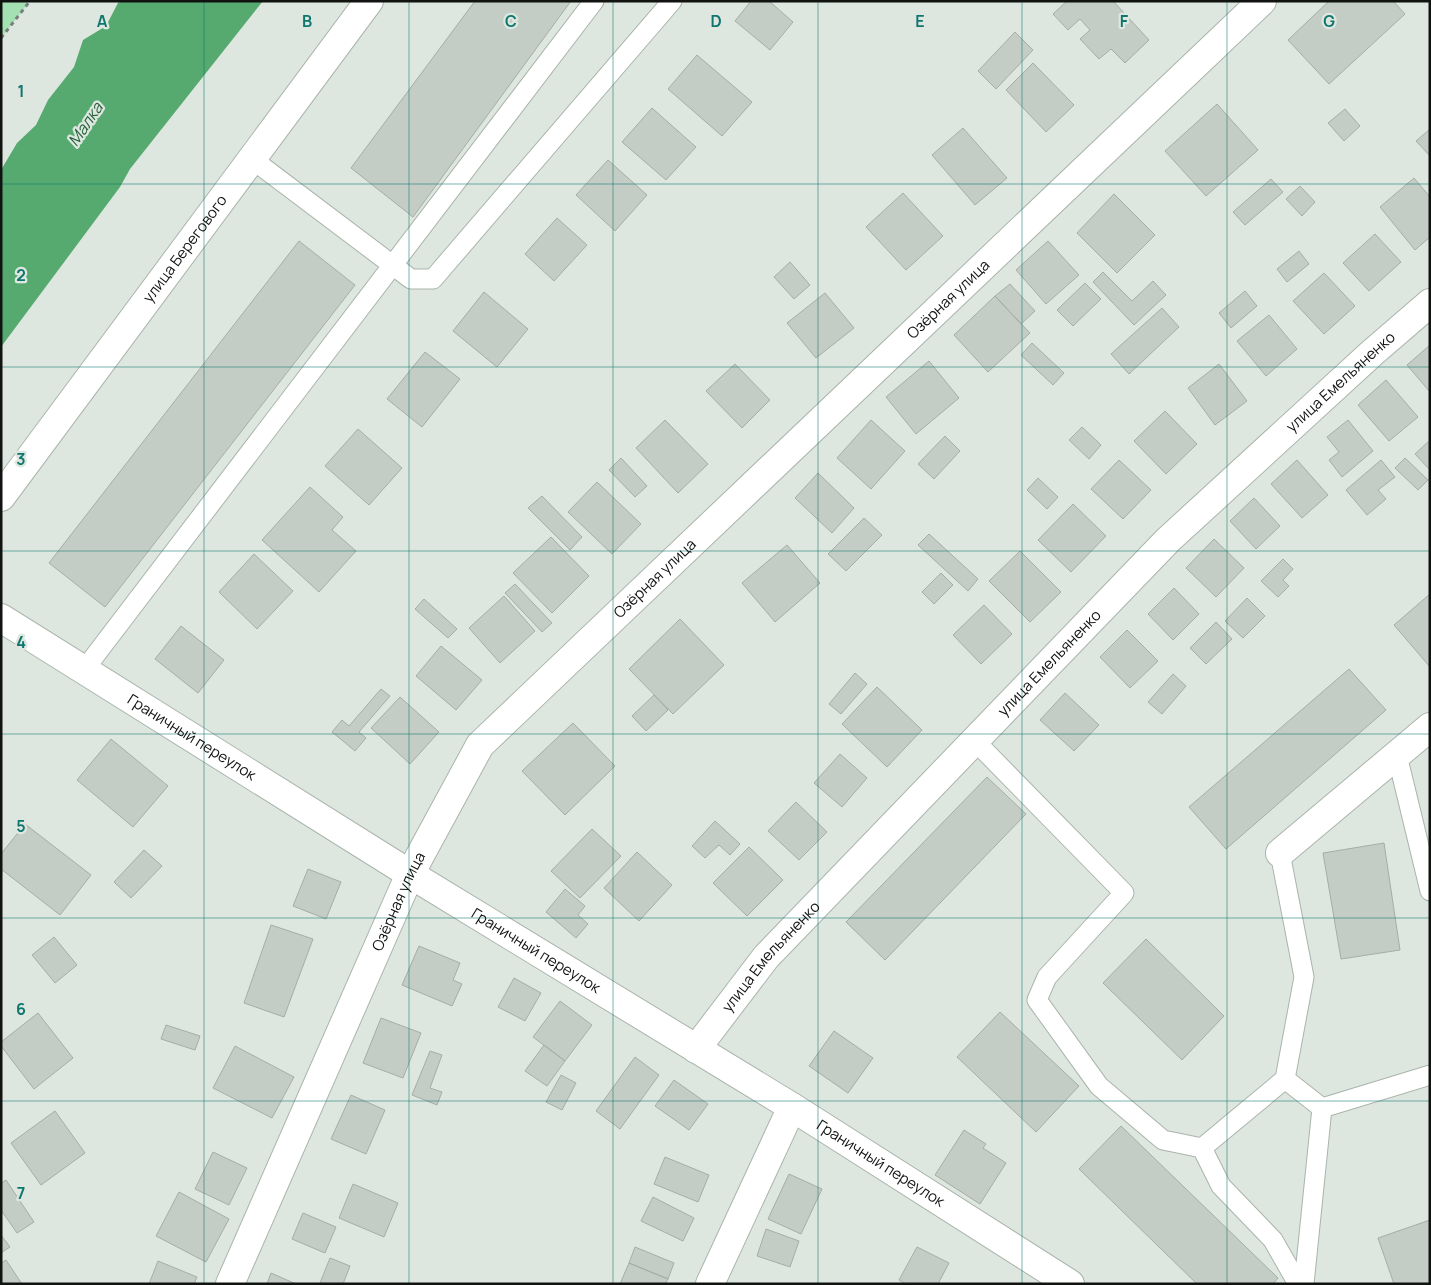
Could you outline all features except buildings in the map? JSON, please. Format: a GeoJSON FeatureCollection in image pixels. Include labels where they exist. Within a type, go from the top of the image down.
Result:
{"type":"FeatureCollection","features":[{"type":"Feature","properties":{"kind":"street","name":"улица Берегового"},"geometry":{"type":"LineString","coordinates":[[1,498],[369,1]]}},
{"type":"Feature","properties":{"kind":"street","name":"Озёрная улица"},"geometry":{"type":"LineString","coordinates":[[230,1284],[410,874],[480,745],[1262,1]]}},
{"type":"Feature","properties":{"kind":"street","name":"улица Емельяненко"},"geometry":{"type":"LineString","coordinates":[[696,1048],[766,957],[1168,540],[1372,352],[1430,303]]}},
{"type":"Feature","properties":{"kind":"street","name":"Граничный переулок"},"geometry":{"type":"LineString","coordinates":[[1,618],[410,874],[792,1107],[1070,1284]]}},
{"type":"Feature","properties":{"kind":"street"},"geometry":{"type":"LineString","coordinates":[[1280,853],[1430,727]]}},
{"type":"Feature","properties":{"kind":"street"},"geometry":{"type":"LineString","coordinates":[[710,1284],[792,1107]]}},
{"type":"Feature","properties":{"kind":"lane"},"geometry":{"type":"LineString","coordinates":[[84,670],[594,1]]}},
{"type":"Feature","properties":{"kind":"lane"},"geometry":{"type":"LineString","coordinates":[[252,160],[411,279],[433,279],[672,1]]}},
{"type":"Feature","properties":{"kind":"lane"},"geometry":{"type":"LineString","coordinates":[[974,740],[1124,893],[1047,977],[1037,1000],[1099,1086],[1164,1140],[1202,1148]]}},
{"type":"Feature","properties":{"kind":"lane"},"geometry":{"type":"LineString","coordinates":[[1397,755],[1430,890]]}},
{"type":"Feature","properties":{"kind":"lane"},"geometry":{"type":"LineString","coordinates":[[1202,1148],[1285,1079],[1304,977],[1280,853]]}},
{"type":"Feature","properties":{"kind":"lane"},"geometry":{"type":"LineString","coordinates":[[1322,1108],[1430,1075]]}},
{"type":"Feature","properties":{"kind":"lane"},"geometry":{"type":"LineString","coordinates":[[1285,1079],[1322,1108]]}},
{"type":"Feature","properties":{"kind":"lane"},"geometry":{"type":"LineString","coordinates":[[1304,1284],[1322,1108]]}},
{"type":"Feature","properties":{"kind":"lane"},"geometry":{"type":"LineString","coordinates":[[1202,1148],[1221,1186],[1272,1240],[1298,1284]]}},
{"type":"Feature","properties":{"kind":"path"},"geometry":{"type":"LineString","coordinates":[[1,38],[30,1]]}},
{"type":"Feature","properties":{"kind":"shaded area"},"geometry":{"type":"Polygon","coordinates":[[[1,1],[30,1],[1,38],[1,1]]]}},
{"type":"Feature","properties":{"kind":"water","name":"Малка"},"geometry":{"type":"Polygon","coordinates":[[[119,1],[263,1],[130,169],[120,187],[1,347],[1,170],[17,143],[36,125],[48,100],[74,67],[83,40],[106,26],[119,1]]]}}]}
